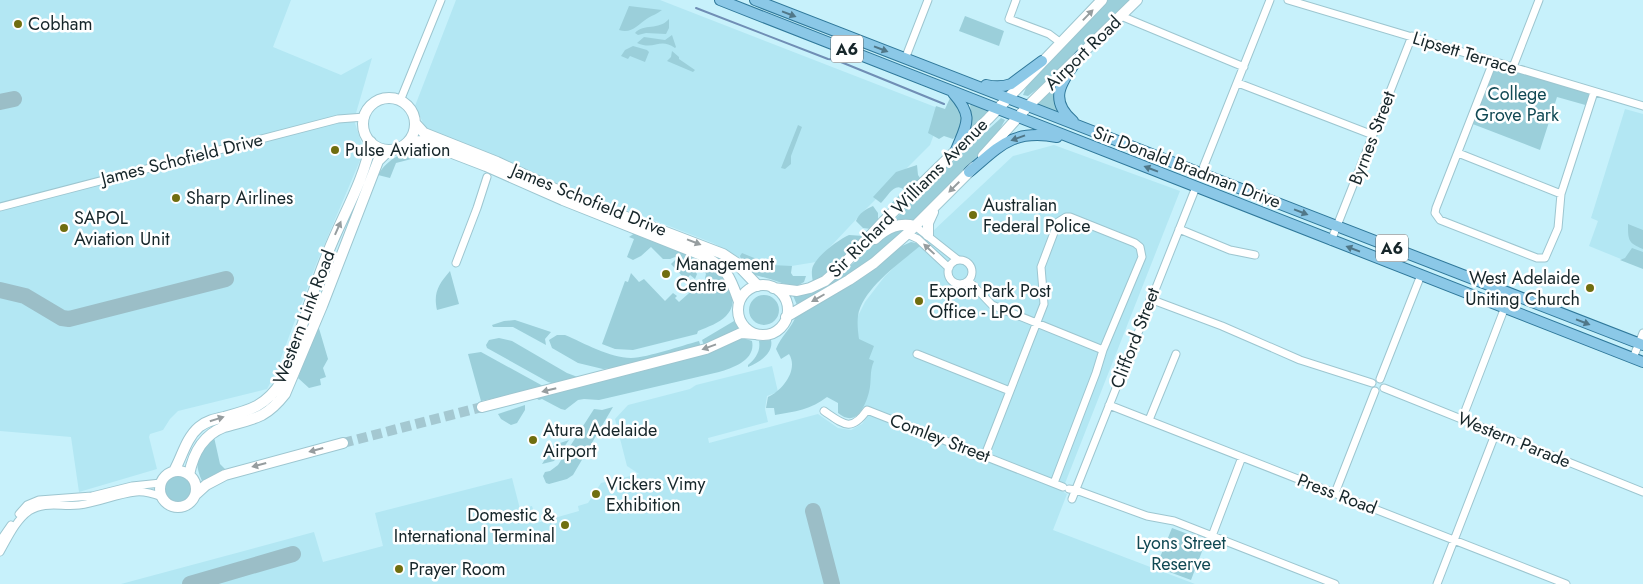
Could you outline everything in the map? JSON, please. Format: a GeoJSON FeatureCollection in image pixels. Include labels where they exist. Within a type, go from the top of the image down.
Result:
{"type":"FeatureCollection","features":[{"type":"Feature","properties":{"kind":"main road","name":"Sir Donald Bradman Drive"},"geometry":{"type":"LineString","coordinates":[[720,0],[1638,360]]}},
{"type":"Feature","properties":{"kind":"main road"},"geometry":{"type":"LineString","coordinates":[[740,0],[794,28]]}},
{"type":"Feature","properties":{"kind":"main road","name":"Sir Donald Bradman Drive"},"geometry":{"type":"LineString","coordinates":[[755,0],[1641,344]]}},
{"type":"Feature","properties":{"kind":"main road"},"geometry":{"type":"LineString","coordinates":[[1077,125],[1062,110],[1059,93],[1065,78],[1080,56]]}},
{"type":"Feature","properties":{"kind":"main road"},"geometry":{"type":"LineString","coordinates":[[946,74],[993,87],[1005,86],[1021,78],[1042,61]]}},
{"type":"Feature","properties":{"kind":"main road"},"geometry":{"type":"LineString","coordinates":[[951,90],[963,104],[968,116],[956,150]]}},
{"type":"Feature","properties":{"kind":"main road"},"geometry":{"type":"LineString","coordinates":[[968,172],[1003,144],[1023,135],[1048,135],[1082,143]]}},
{"type":"Feature","properties":{"kind":"main road"},"geometry":{"type":"LineString","coordinates":[[1462,275],[1469,286],[1467,292]]}},
{"type":"Feature","properties":{"kind":"street"},"geometry":{"type":"LineString","coordinates":[[400,101],[440,0]]}},
{"type":"Feature","properties":{"kind":"street"},"geometry":{"type":"LineString","coordinates":[[905,59],[928,0]]}},
{"type":"Feature","properties":{"kind":"street"},"geometry":{"type":"LineString","coordinates":[[1016,0],[1009,18],[1049,34],[1061,43]]}},
{"type":"Feature","properties":{"kind":"street","name":"Airport Road"},"geometry":{"type":"LineString","coordinates":[[1008,98],[1102,0]]}},
{"type":"Feature","properties":{"kind":"street","name":"Airport Road"},"geometry":{"type":"LineString","coordinates":[[1028,106],[1137,0]]}},
{"type":"Feature","properties":{"kind":"street"},"geometry":{"type":"LineString","coordinates":[[1202,173],[1270,0]]}},
{"type":"Feature","properties":{"kind":"street","name":"Lipsett Terrace"},"geometry":{"type":"LineString","coordinates":[[1288,0],[1643,106]]}},
{"type":"Feature","properties":{"kind":"street"},"geometry":{"type":"LineString","coordinates":[[1513,67],[1539,0]]}},
{"type":"Feature","properties":{"kind":"street"},"geometry":{"type":"LineString","coordinates":[[1121,16],[1244,67]]}},
{"type":"Feature","properties":{"kind":"street","name":"Byrnes Street"},"geometry":{"type":"LineString","coordinates":[[1331,241],[1412,36]]}},
{"type":"Feature","properties":{"kind":"street"},"geometry":{"type":"LineString","coordinates":[[1493,62],[1435,212],[1437,217],[1449,223],[1537,258],[1545,258],[1558,228],[1561,194],[1594,92]]}},
{"type":"Feature","properties":{"kind":"street"},"geometry":{"type":"LineString","coordinates":[[1238,83],[1373,136]]}},
{"type":"Feature","properties":{"kind":"street"},"geometry":{"type":"LineString","coordinates":[[390,98],[400,101],[411,110],[415,123],[412,136],[407,143],[398,148],[389,150],[376,146],[371,142],[364,130],[364,117],[370,107],[379,101],[390,98]]}},
{"type":"Feature","properties":{"kind":"street","name":"Sir Richard Williams Avenue"},"geometry":{"type":"LineString","coordinates":[[773,288],[797,291],[810,288],[825,281],[1008,98]]}},
{"type":"Feature","properties":{"kind":"street","name":"Sir Richard Williams Avenue"},"geometry":{"type":"LineString","coordinates":[[786,317],[866,269],[907,234],[968,172],[1028,106]]}},
{"type":"Feature","properties":{"kind":"street","name":"James Schofield Drive"},"geometry":{"type":"LineString","coordinates":[[0,207],[331,121],[364,117]]}},
{"type":"Feature","properties":{"kind":"street","name":"James Schofield Drive"},"geometry":{"type":"LineString","coordinates":[[415,123],[424,133],[497,162],[566,194],[723,254],[735,262],[758,286]]}},
{"type":"Feature","properties":{"kind":"street","name":"James Schofield Drive"},"geometry":{"type":"LineString","coordinates":[[407,143],[421,141],[489,171],[698,254],[716,263],[729,275],[739,302]]}},
{"type":"Feature","properties":{"kind":"street","name":"Western Link Road"},"geometry":{"type":"LineString","coordinates":[[174,471],[190,436],[200,426],[215,419],[256,407],[269,399],[282,381],[326,256],[363,173],[371,142]]}},
{"type":"Feature","properties":{"kind":"street","name":"Western Link Road"},"geometry":{"type":"LineString","coordinates":[[189,475],[195,454],[210,436],[223,427],[263,415],[278,404],[285,394],[322,306],[378,161],[389,150]]}},
{"type":"Feature","properties":{"kind":"street"},"geometry":{"type":"LineString","coordinates":[[1458,153],[1561,194]]}},
{"type":"Feature","properties":{"kind":"street"},"geometry":{"type":"LineString","coordinates":[[456,263],[478,208],[489,171]]}},
{"type":"Feature","properties":{"kind":"street","name":"Clifford Street"},"geometry":{"type":"LineString","coordinates":[[1072,499],[1069,489],[1109,405],[1196,187]]}},
{"type":"Feature","properties":{"kind":"street"},"geometry":{"type":"LineString","coordinates":[[928,235],[928,223],[940,201]]}},
{"type":"Feature","properties":{"kind":"street"},"geometry":{"type":"LineString","coordinates":[[985,456],[1044,304],[1041,267],[1058,222],[1070,217],[1135,243],[1142,251],[1142,257],[1103,350],[1054,483]]}},
{"type":"Feature","properties":{"kind":"street"},"geometry":{"type":"LineString","coordinates":[[843,265],[862,252],[883,231],[900,224],[915,226],[958,260],[966,261],[971,266],[973,274],[969,281],[962,284],[954,283],[949,278],[949,268],[954,261],[958,260]]}},
{"type":"Feature","properties":{"kind":"street"},"geometry":{"type":"LineString","coordinates":[[1179,229],[1230,250],[1255,255]]}},
{"type":"Feature","properties":{"kind":"street"},"geometry":{"type":"LineString","coordinates":[[907,234],[918,239],[949,268]]}},
{"type":"Feature","properties":{"kind":"street"},"geometry":{"type":"LineString","coordinates":[[1380,379],[1421,276]]}},
{"type":"Feature","properties":{"kind":"street"},"geometry":{"type":"LineString","coordinates":[[969,281],[992,305],[1103,350]]}},
{"type":"Feature","properties":{"kind":"street"},"geometry":{"type":"LineString","coordinates":[[482,407],[706,349],[741,333],[756,334],[767,334],[777,330],[786,317],[786,303],[779,292],[773,288],[758,286],[750,289],[743,294],[739,302],[740,319],[746,328],[756,334]]}},
{"type":"Feature","properties":{"kind":"street"},"geometry":{"type":"LineString","coordinates":[[1150,299],[1222,326],[1300,360],[1372,383]]}},
{"type":"Feature","properties":{"kind":"street"},"geometry":{"type":"LineString","coordinates":[[1462,418],[1505,307]]}},
{"type":"Feature","properties":{"kind":"street"},"geometry":{"type":"LineString","coordinates":[[1638,360],[1643,333]]}},
{"type":"Feature","properties":{"kind":"street"},"geometry":{"type":"LineString","coordinates":[[916,354],[1010,391]]}},
{"type":"Feature","properties":{"kind":"street"},"geometry":{"type":"LineString","coordinates":[[1149,420],[1176,354]]}},
{"type":"Feature","properties":{"kind":"street"},"geometry":{"type":"LineString","coordinates":[[1372,383],[1376,379],[1380,379]]}},
{"type":"Feature","properties":{"kind":"street"},"geometry":{"type":"LineString","coordinates":[[1375,391],[1384,388],[1384,384],[1380,379]]}},
{"type":"Feature","properties":{"kind":"street"},"geometry":{"type":"LineString","coordinates":[[1372,383],[1375,391]]}},
{"type":"Feature","properties":{"kind":"street","name":"Western Parade"},"geometry":{"type":"LineString","coordinates":[[1384,388],[1643,492]]}},
{"type":"Feature","properties":{"kind":"street"},"geometry":{"type":"LineString","coordinates":[[1335,493],[1375,391]]}},
{"type":"Feature","properties":{"kind":"street","name":"Press Road"},"geometry":{"type":"LineString","coordinates":[[1109,405],[1566,584]]}},
{"type":"Feature","properties":{"kind":"street","name":"Comley Street"},"geometry":{"type":"LineString","coordinates":[[824,411],[849,425],[856,423],[867,410],[1069,489],[1147,516],[1174,521],[1334,584]]}},
{"type":"Feature","properties":{"kind":"street"},"geometry":{"type":"LineString","coordinates":[[1437,584],[1496,432]]}},
{"type":"Feature","properties":{"kind":"street"},"geometry":{"type":"LineString","coordinates":[[0,552],[19,520],[39,506],[80,505],[136,492],[149,493],[162,497],[170,505],[182,506],[187,504],[206,485],[225,475],[343,443]]}},
{"type":"Feature","properties":{"kind":"street"},"geometry":{"type":"LineString","coordinates":[[1212,536],[1242,457]]}},
{"type":"Feature","properties":{"kind":"street"},"geometry":{"type":"LineString","coordinates":[[162,497],[161,483],[166,475],[174,471],[180,471],[189,475],[195,484],[194,495]]}},
{"type":"Feature","properties":{"kind":"street"},"geometry":{"type":"LineString","coordinates":[[0,541],[22,511],[32,502],[92,496],[132,486],[161,483]]}},
{"type":"Feature","properties":{"kind":"shaded area"},"geometry":{"type":"Polygon","coordinates":[[[0,0],[291,0],[273,47],[341,75],[372,58],[354,120],[364,151],[317,262],[275,374],[267,389],[178,411],[163,430],[150,434],[149,437],[157,469],[79,492],[71,437],[0,431],[0,0]]]}},
{"type":"Feature","properties":{"kind":"shaded area"},"geometry":{"type":"Polygon","coordinates":[[[456,0],[660,0],[943,110],[930,145],[816,262],[773,269],[744,260],[713,243],[560,184],[426,129],[415,106],[456,0]]]}},
{"type":"Feature","properties":{"kind":"shaded area"},"geometry":{"type":"Polygon","coordinates":[[[1625,109],[1643,114],[1643,268],[1589,246],[1598,221],[1591,218],[1625,109]]]}},
{"type":"Feature","properties":{"kind":"shaded area"},"geometry":{"type":"Polygon","coordinates":[[[1054,145],[1180,191],[1062,491],[1067,494],[1053,530],[1195,584],[121,584],[314,532],[323,562],[383,546],[375,513],[512,478],[520,509],[532,506],[537,523],[579,511],[578,506],[588,503],[601,483],[639,474],[627,466],[615,419],[628,405],[690,389],[696,385],[772,366],[778,392],[767,396],[765,409],[768,422],[708,438],[709,443],[818,414],[838,428],[851,430],[862,424],[869,414],[855,408],[856,320],[865,302],[885,276],[1013,156],[1054,145]]]}},
{"type":"Feature","properties":{"kind":"green space"},"geometry":{"type":"Polygon","coordinates":[[[1108,0],[1131,0],[1045,83],[1028,96],[1023,95],[1028,83],[1108,0]]]}},
{"type":"Feature","properties":{"kind":"green space"},"geometry":{"type":"Polygon","coordinates":[[[629,6],[662,10],[631,30],[619,30],[629,6]]]}},
{"type":"Feature","properties":{"kind":"green space"},"geometry":{"type":"Polygon","coordinates":[[[965,16],[1004,31],[999,46],[959,31],[965,16]]]}},
{"type":"Feature","properties":{"kind":"green space"},"geometry":{"type":"Polygon","coordinates":[[[669,19],[669,28],[666,34],[646,33],[638,35],[635,33],[643,28],[665,23],[669,19]]]}},
{"type":"Feature","properties":{"kind":"green space"},"geometry":{"type":"Polygon","coordinates":[[[672,35],[675,48],[665,44],[648,46],[637,43],[644,37],[665,40],[672,35]]]}},
{"type":"Feature","properties":{"kind":"green space"},"geometry":{"type":"Polygon","coordinates":[[[633,46],[649,52],[645,62],[630,56],[628,59],[621,56],[625,50],[633,46]]]}},
{"type":"Feature","properties":{"kind":"green space"},"geometry":{"type":"Polygon","coordinates":[[[672,51],[679,59],[695,70],[693,72],[667,61],[671,57],[672,51]]]}},
{"type":"Feature","properties":{"kind":"green space","name":"College Grove Park"},"geometry":{"type":"Polygon","coordinates":[[[1493,62],[1594,92],[1589,106],[1557,97],[1540,150],[1470,123],[1493,62]]]}},
{"type":"Feature","properties":{"kind":"green space"},"geometry":{"type":"Polygon","coordinates":[[[1056,83],[1057,113],[1036,105],[1056,83]]]}},
{"type":"Feature","properties":{"kind":"green space"},"geometry":{"type":"Polygon","coordinates":[[[950,98],[956,102],[962,112],[962,123],[953,139],[944,136],[939,139],[928,133],[936,106],[945,109],[950,98]]]}},
{"type":"Feature","properties":{"kind":"green space"},"geometry":{"type":"Polygon","coordinates":[[[970,101],[992,109],[972,128],[971,127],[970,101]]]}},
{"type":"Feature","properties":{"kind":"green space"},"geometry":{"type":"Polygon","coordinates":[[[1001,118],[1005,120],[996,136],[915,223],[892,222],[936,177],[1001,118]]]}},
{"type":"Feature","properties":{"kind":"green space"},"geometry":{"type":"Polygon","coordinates":[[[798,125],[802,127],[791,156],[791,164],[785,169],[781,168],[798,125]]]}},
{"type":"Feature","properties":{"kind":"green space"},"geometry":{"type":"Polygon","coordinates":[[[424,149],[432,152],[431,158],[423,156],[396,163],[390,178],[378,175],[387,164],[398,156],[410,151],[424,149]]]}},
{"type":"Feature","properties":{"kind":"green space"},"geometry":{"type":"Polygon","coordinates":[[[917,165],[920,178],[895,204],[888,207],[904,190],[898,187],[881,203],[873,197],[896,172],[917,165]]]}},
{"type":"Feature","properties":{"kind":"green space"},"geometry":{"type":"Polygon","coordinates":[[[873,206],[878,213],[878,221],[871,229],[863,228],[856,221],[863,212],[873,206]]]}},
{"type":"Feature","properties":{"kind":"green space"},"geometry":{"type":"Polygon","coordinates":[[[1628,224],[1643,230],[1643,249],[1634,245],[1630,240],[1628,224]]]}},
{"type":"Feature","properties":{"kind":"green space"},"geometry":{"type":"Polygon","coordinates":[[[905,228],[907,231],[850,275],[797,305],[792,293],[834,279],[882,236],[905,228]]]}},
{"type":"Feature","properties":{"kind":"green space"},"geometry":{"type":"Polygon","coordinates":[[[635,233],[691,256],[693,260],[691,266],[697,274],[695,279],[690,275],[686,280],[671,264],[677,258],[663,259],[651,247],[633,260],[627,257],[634,239],[629,237],[635,233]]]}},
{"type":"Feature","properties":{"kind":"green space"},"geometry":{"type":"Polygon","coordinates":[[[849,235],[864,236],[828,272],[813,282],[812,270],[819,257],[839,240],[849,235]]]}},
{"type":"Feature","properties":{"kind":"green space"},"geometry":{"type":"Polygon","coordinates":[[[911,242],[920,246],[874,286],[861,306],[858,316],[859,339],[874,346],[869,359],[874,361],[869,392],[859,414],[850,418],[844,417],[838,413],[838,403],[827,397],[809,407],[789,413],[775,415],[774,408],[766,408],[768,397],[779,390],[788,379],[792,367],[792,360],[789,354],[781,359],[776,349],[796,316],[902,246],[911,242]]]}},
{"type":"Feature","properties":{"kind":"green space"},"geometry":{"type":"Polygon","coordinates":[[[1632,248],[1643,252],[1643,269],[1620,260],[1625,258],[1632,248]]]}},
{"type":"Feature","properties":{"kind":"green space"},"geometry":{"type":"Polygon","coordinates":[[[742,253],[771,265],[792,266],[791,273],[793,276],[806,276],[804,282],[797,286],[755,275],[743,264],[740,256],[742,253]]]}},
{"type":"Feature","properties":{"kind":"green space"},"geometry":{"type":"Polygon","coordinates":[[[705,263],[718,273],[728,286],[733,301],[731,309],[726,316],[713,325],[698,331],[697,334],[633,350],[615,349],[602,344],[625,281],[628,282],[631,273],[639,282],[644,279],[665,301],[673,293],[677,296],[675,298],[679,302],[697,286],[702,286],[708,281],[705,278],[706,274],[702,267],[705,263]]]}},
{"type":"Feature","properties":{"kind":"green space"},"geometry":{"type":"Polygon","coordinates":[[[450,271],[459,304],[437,310],[436,293],[450,271]]]}},
{"type":"Feature","properties":{"kind":"green space"},"geometry":{"type":"Polygon","coordinates":[[[764,295],[774,300],[779,310],[774,320],[764,325],[754,320],[749,310],[754,300],[764,295]]]}},
{"type":"Feature","properties":{"kind":"green space"},"geometry":{"type":"Polygon","coordinates":[[[515,320],[551,332],[545,339],[546,345],[513,327],[493,327],[492,325],[515,320]]]}},
{"type":"Feature","properties":{"kind":"green space"},"geometry":{"type":"Polygon","coordinates":[[[734,321],[739,329],[704,346],[702,340],[734,321]]]}},
{"type":"Feature","properties":{"kind":"green space"},"geometry":{"type":"Polygon","coordinates":[[[318,325],[328,359],[323,368],[326,377],[320,379],[321,385],[309,388],[298,378],[318,325]]]}},
{"type":"Feature","properties":{"kind":"green space"},"geometry":{"type":"Polygon","coordinates":[[[557,335],[565,335],[614,356],[631,358],[647,356],[699,341],[701,347],[616,368],[603,369],[578,363],[552,348],[549,340],[557,335]]]}},
{"type":"Feature","properties":{"kind":"green space"},"geometry":{"type":"Polygon","coordinates":[[[499,338],[512,341],[567,373],[583,379],[555,384],[548,382],[487,348],[486,345],[489,340],[499,338]]]}},
{"type":"Feature","properties":{"kind":"green space"},"geometry":{"type":"Polygon","coordinates":[[[743,338],[752,341],[752,348],[747,358],[731,368],[719,372],[599,400],[578,400],[565,410],[534,397],[692,357],[743,338]]]}},
{"type":"Feature","properties":{"kind":"green space"},"geometry":{"type":"Polygon","coordinates":[[[771,340],[770,349],[765,357],[748,367],[758,351],[759,341],[771,340]]]}},
{"type":"Feature","properties":{"kind":"green space"},"geometry":{"type":"Polygon","coordinates":[[[481,352],[543,386],[543,388],[481,401],[468,354],[481,352]]]}},
{"type":"Feature","properties":{"kind":"green space"},"geometry":{"type":"Polygon","coordinates":[[[525,405],[525,410],[517,423],[511,425],[501,419],[498,414],[525,405]]]}},
{"type":"Feature","properties":{"kind":"green space"},"geometry":{"type":"Polygon","coordinates":[[[613,407],[573,475],[567,479],[549,484],[546,483],[543,476],[545,472],[558,465],[594,409],[602,410],[613,407]]]}},
{"type":"Feature","properties":{"kind":"green space"},"geometry":{"type":"Polygon","coordinates":[[[214,437],[220,464],[225,469],[202,481],[197,461],[201,452],[214,437]]]}},
{"type":"Feature","properties":{"kind":"green space"},"geometry":{"type":"Polygon","coordinates":[[[569,440],[554,461],[542,464],[554,445],[569,440]]]}},
{"type":"Feature","properties":{"kind":"green space"},"geometry":{"type":"Polygon","coordinates":[[[178,475],[188,479],[192,489],[188,499],[178,503],[168,499],[164,489],[168,479],[178,475]]]}},
{"type":"Feature","properties":{"kind":"green space","name":"Lyons Street Reserve"},"geometry":{"type":"Polygon","coordinates":[[[1172,528],[1206,541],[1191,580],[1156,567],[1172,528]]]}},
{"type":"Feature","properties":{"kind":"waterway"},"geometry":{"type":"LineString","coordinates":[[696,8],[828,59],[836,60],[944,104]]}},
{"type":"Feature","properties":{"kind":"taxiway"},"geometry":{"type":"LineString","coordinates":[[0,102],[14,99]]}},
{"type":"Feature","properties":{"kind":"taxiway"},"geometry":{"type":"LineString","coordinates":[[0,290],[25,296],[62,318],[69,319],[226,279]]}},
{"type":"Feature","properties":{"kind":"taxiway"},"geometry":{"type":"LineString","coordinates":[[813,511],[832,584]]}},
{"type":"Feature","properties":{"kind":"taxiway"},"geometry":{"type":"LineString","coordinates":[[190,584],[293,554]]}},
{"type":"Feature","properties":{"kind":"tunnel"},"geometry":{"type":"LineString","coordinates":[[343,443],[482,407]]}},
{"type":"Feature","properties":{"kind":"place","name":"Cobham"},"geometry":{"type":"Point","coordinates":[18,24]}},
{"type":"Feature","properties":{"kind":"place","name":"Pulse Aviation"},"geometry":{"type":"Point","coordinates":[335,150]}},
{"type":"Feature","properties":{"kind":"place","name":"Sharp Airlines"},"geometry":{"type":"Point","coordinates":[176,198]}},
{"type":"Feature","properties":{"kind":"place","name":"Australian Federal Police"},"geometry":{"type":"Point","coordinates":[973,215]}},
{"type":"Feature","properties":{"kind":"place","name":"SAPOL Aviation Unit"},"geometry":{"type":"Point","coordinates":[64,228]}},
{"type":"Feature","properties":{"kind":"place","name":"Management Centre"},"geometry":{"type":"Point","coordinates":[666,274]}},
{"type":"Feature","properties":{"kind":"place","name":"West Adelaide Uniting Church"},"geometry":{"type":"Point","coordinates":[1590,288]}},
{"type":"Feature","properties":{"kind":"place","name":"Export Park Post Office - LPO"},"geometry":{"type":"Point","coordinates":[919,301]}},
{"type":"Feature","properties":{"kind":"place","name":"Atura Adelaide Airport"},"geometry":{"type":"Point","coordinates":[533,440]}},
{"type":"Feature","properties":{"kind":"place","name":"Vickers Vimy Exhibition"},"geometry":{"type":"Point","coordinates":[596,494]}},
{"type":"Feature","properties":{"kind":"place","name":"Domestic & International Terminal"},"geometry":{"type":"Point","coordinates":[565,525]}},
{"type":"Feature","properties":{"kind":"place","name":"Prayer Room"},"geometry":{"type":"Point","coordinates":[399,569]}}]}
